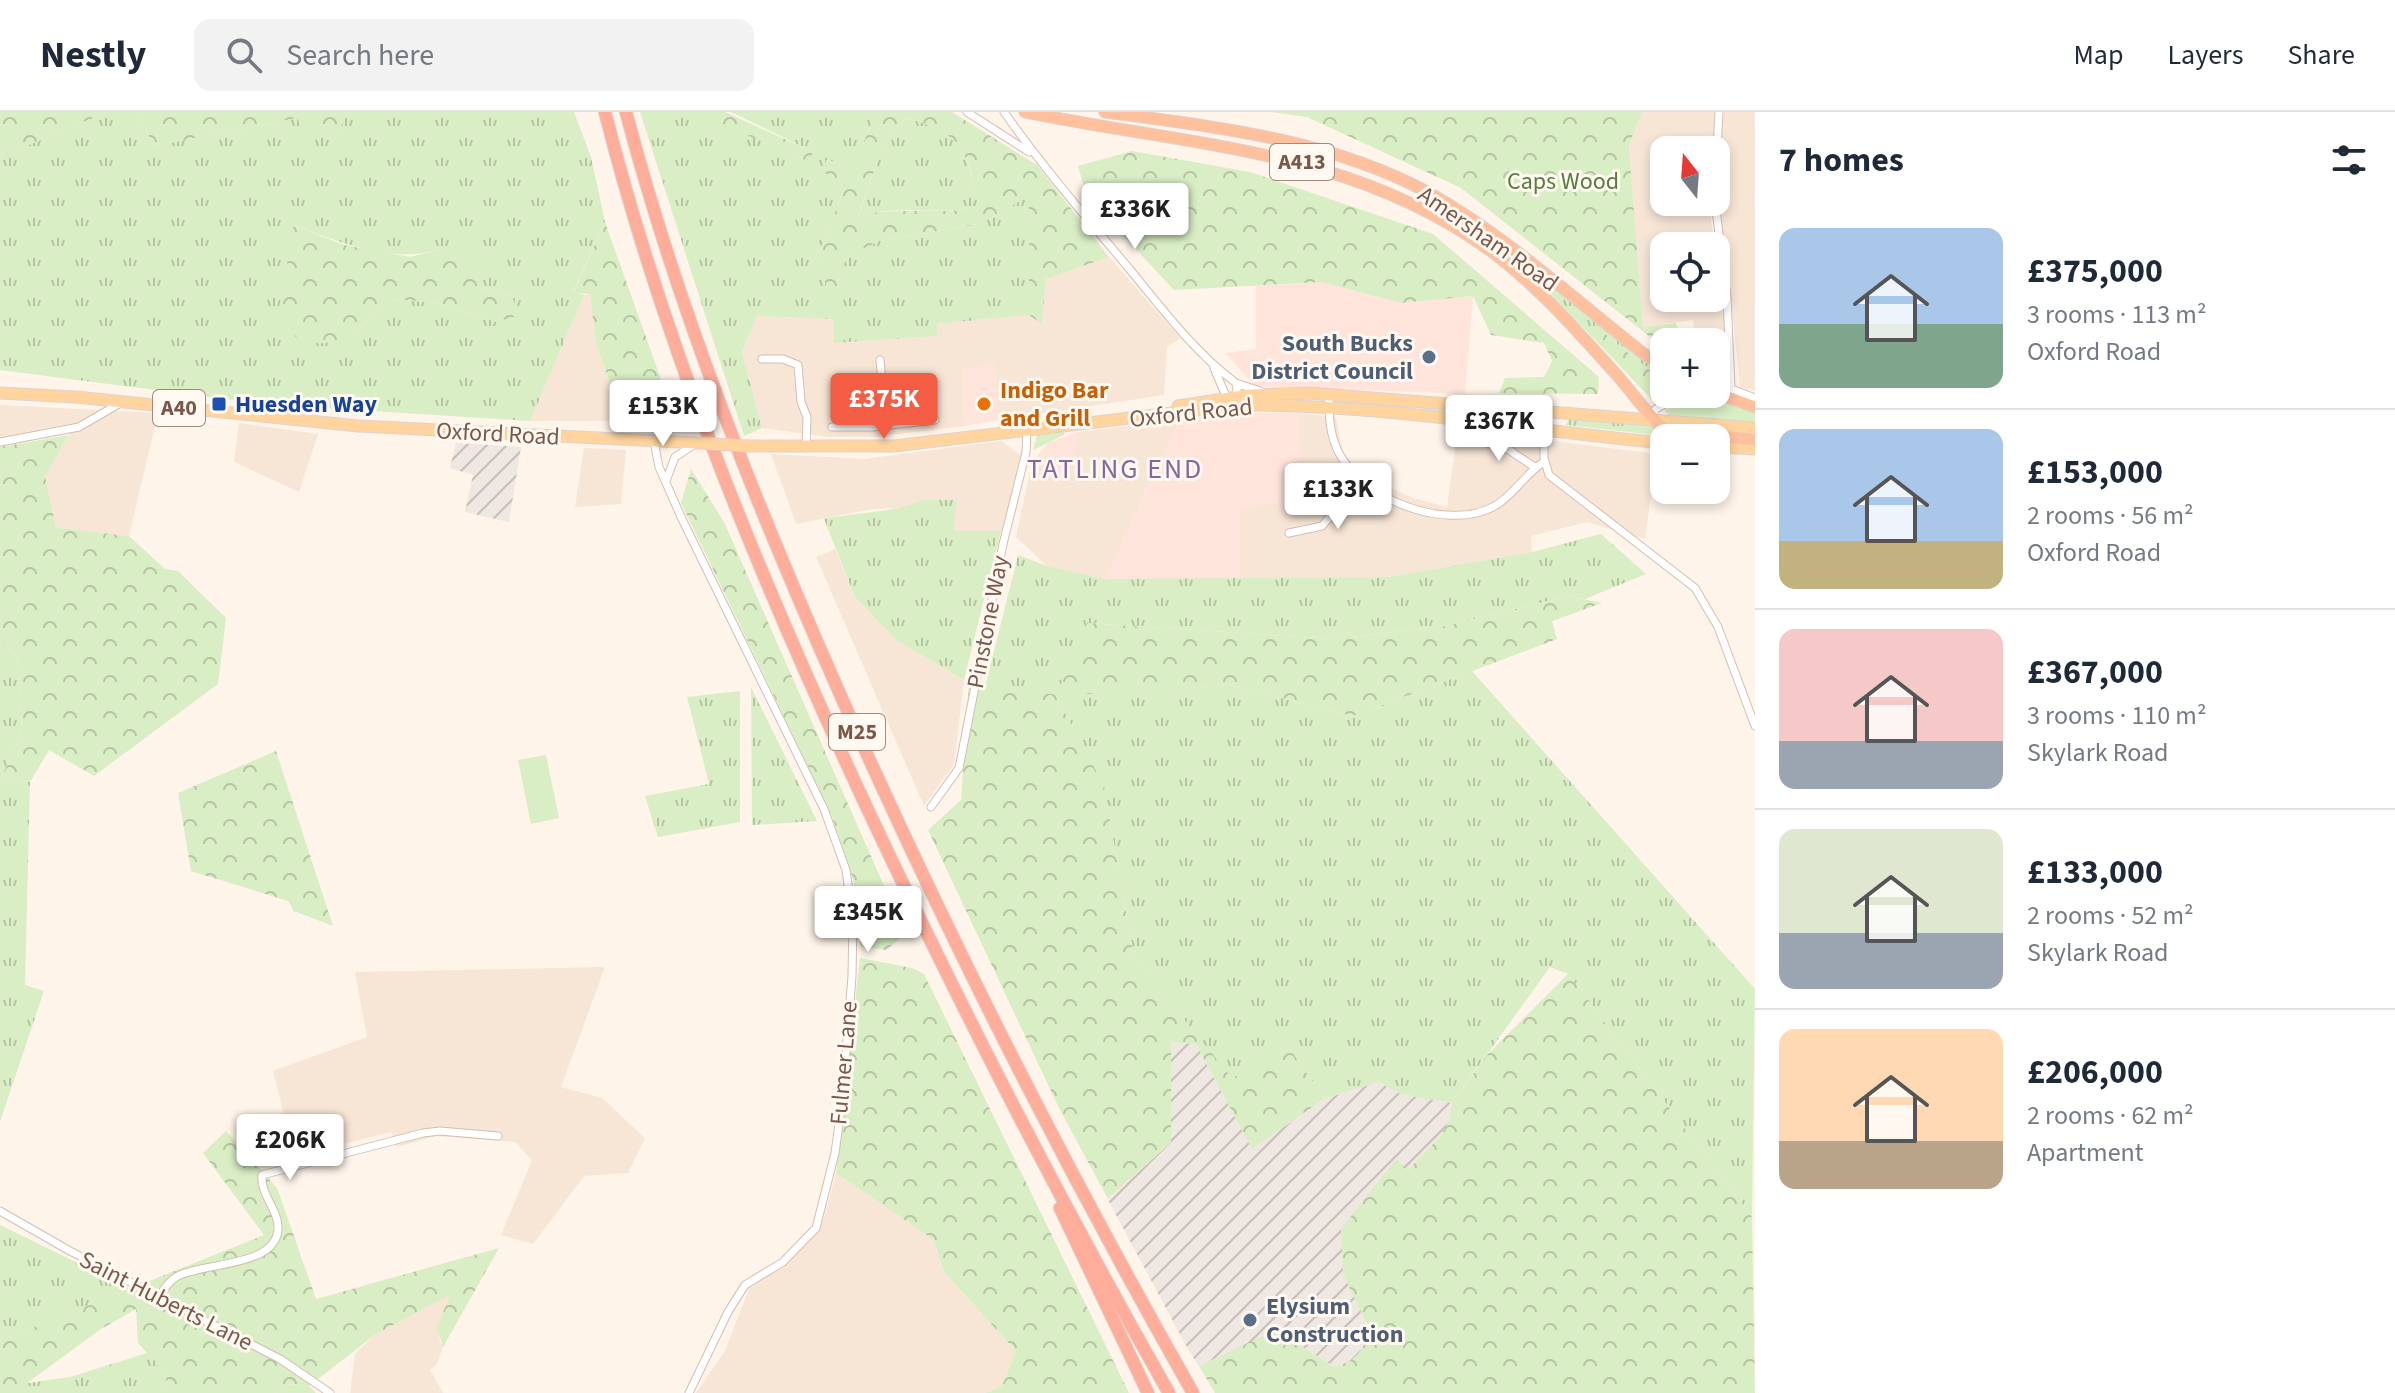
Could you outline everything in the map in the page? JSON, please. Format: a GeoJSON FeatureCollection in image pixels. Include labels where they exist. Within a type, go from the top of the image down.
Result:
{"type":"FeatureCollection","features":[{"type":"Feature","properties":{"kind":"highway","name":"M25"},"geometry":{"type":"LineString","coordinates":[[605,112],[666,318],[767,582],[922,924],[1048,1175],[1169,1393]]}},
{"type":"Feature","properties":{"kind":"highway","name":"M25"},"geometry":{"type":"LineString","coordinates":[[626,112],[664,244],[723,417],[863,746],[968,970],[1058,1146],[1193,1393]]}},
{"type":"Feature","properties":{"kind":"highway","name":"A413"},"geometry":{"type":"LineString","coordinates":[[1025,112],[1269,153],[1315,165],[1410,202],[1492,252],[1545,298],[1654,418],[1669,430],[1755,440]]}},
{"type":"Feature","properties":{"kind":"highway","name":"Amersham Road"},"geometry":{"type":"LineString","coordinates":[[1105,112],[1315,147],[1429,193],[1502,243],[1650,358]]}},
{"type":"Feature","properties":{"kind":"highway"},"geometry":{"type":"LineString","coordinates":[[1730,398],[1755,407]]}},
{"type":"Feature","properties":{"kind":"highway","name":"M25"},"geometry":{"type":"LineString","coordinates":[[1048,1175],[1068,1229],[1148,1393]]}},
{"type":"Feature","properties":{"kind":"main road","name":"Oxford Road"},"geometry":{"type":"LineString","coordinates":[[0,393],[358,426],[806,448],[876,447],[1233,402],[1329,400],[1413,415],[1650,442]]}},
{"type":"Feature","properties":{"kind":"main road","name":"A40"},"geometry":{"type":"LineString","coordinates":[[1233,402],[1269,394],[1329,400],[1408,400],[1755,428]]}},
{"type":"Feature","properties":{"kind":"main road"},"geometry":{"type":"LineString","coordinates":[[1408,400],[1413,415]]}},
{"type":"Feature","properties":{"kind":"main road"},"geometry":{"type":"LineString","coordinates":[[1730,448],[1755,449]]}},
{"type":"Feature","properties":{"kind":"street"},"geometry":{"type":"LineString","coordinates":[[967,112],[1034,155]]}},
{"type":"Feature","properties":{"kind":"street"},"geometry":{"type":"LineString","coordinates":[[1004,112],[1034,155],[1213,366],[1233,402]]}},
{"type":"Feature","properties":{"kind":"street"},"geometry":{"type":"LineString","coordinates":[[1718,136],[1719,112]]}},
{"type":"Feature","properties":{"kind":"street"},"geometry":{"type":"LineString","coordinates":[[1717,216],[1727,297],[1731,389],[1755,398]]}},
{"type":"Feature","properties":{"kind":"street"},"geometry":{"type":"LineString","coordinates":[[762,359],[783,359],[798,365],[801,402],[807,417],[806,448]]}},
{"type":"Feature","properties":{"kind":"street"},"geometry":{"type":"LineString","coordinates":[[880,360],[886,426]]}},
{"type":"Feature","properties":{"kind":"street"},"geometry":{"type":"LineString","coordinates":[[1213,366],[1236,383],[1269,394]]}},
{"type":"Feature","properties":{"kind":"street"},"geometry":{"type":"LineString","coordinates":[[1233,402],[1236,383]]}},
{"type":"Feature","properties":{"kind":"street"},"geometry":{"type":"LineString","coordinates":[[1329,400],[1330,433],[1341,457],[1362,480],[1390,499],[1429,513],[1464,516],[1493,507],[1544,462]]}},
{"type":"Feature","properties":{"kind":"street"},"geometry":{"type":"LineString","coordinates":[[0,442],[79,427],[122,402]]}},
{"type":"Feature","properties":{"kind":"street"},"geometry":{"type":"LineString","coordinates":[[1654,418],[1658,408]]}},
{"type":"Feature","properties":{"kind":"street"},"geometry":{"type":"LineString","coordinates":[[1544,412],[1544,462],[1559,486],[1695,588],[1718,627],[1754,722]]}},
{"type":"Feature","properties":{"kind":"street"},"geometry":{"type":"LineString","coordinates":[[832,427],[873,427],[935,420]]}},
{"type":"Feature","properties":{"kind":"street"},"geometry":{"type":"LineString","coordinates":[[873,427],[876,447]]}},
{"type":"Feature","properties":{"kind":"street","name":"Pinstone Way"},"geometry":{"type":"LineString","coordinates":[[931,807],[959,768],[1003,544],[1026,452],[1026,429]]}},
{"type":"Feature","properties":{"kind":"street"},"geometry":{"type":"LineString","coordinates":[[1474,439],[1509,450],[1536,468]]}},
{"type":"Feature","properties":{"kind":"street","name":"Fulmer Lane"},"geometry":{"type":"LineString","coordinates":[[654,441],[665,483],[824,809],[846,870],[853,920],[842,1102],[835,1153],[816,1228],[783,1262],[745,1285],[728,1312],[689,1393]]}},
{"type":"Feature","properties":{"kind":"street"},"geometry":{"type":"LineString","coordinates":[[665,483],[675,457],[698,443]]}},
{"type":"Feature","properties":{"kind":"street"},"geometry":{"type":"LineString","coordinates":[[1289,533],[1322,526],[1362,480]]}},
{"type":"Feature","properties":{"kind":"street"},"geometry":{"type":"LineString","coordinates":[[160,1296],[174,1278],[267,1250],[275,1239],[278,1224],[263,1189],[262,1175],[423,1133],[440,1131],[498,1136]]}},
{"type":"Feature","properties":{"kind":"street","name":"Saint Huberts Lane"},"geometry":{"type":"LineString","coordinates":[[0,1211],[70,1251],[280,1359],[330,1393]]}},
{"type":"Feature","properties":{"kind":"shaded area"},"geometry":{"type":"Polygon","coordinates":[[[1642,112],[1718,112],[1717,136],[1650,136],[1650,216],[1711,216],[1712,232],[1650,232],[1650,312],[1723,312],[1725,328],[1694,328],[1693,320],[1643,327],[1629,144],[1642,112]]]}},
{"type":"Feature","properties":{"kind":"shaded area"},"geometry":{"type":"Polygon","coordinates":[[[1724,112],[1755,112],[1755,391],[1740,387],[1730,294],[1730,232],[1719,232],[1718,216],[1730,216],[1730,136],[1722,136],[1724,112]]]}},
{"type":"Feature","properties":{"kind":"shaded area"},"geometry":{"type":"Polygon","coordinates":[[[1109,257],[1180,338],[1167,347],[1164,395],[999,420],[994,364],[963,370],[964,426],[874,437],[828,437],[762,428],[742,352],[757,316],[835,319],[835,343],[936,336],[936,324],[1029,315],[1042,323],[1046,279],[1109,257]]]}},
{"type":"Feature","properties":{"kind":"shaded area"},"geometry":{"type":"Polygon","coordinates":[[[1320,282],[1402,303],[1473,296],[1465,394],[1255,386],[1225,353],[1256,349],[1256,286],[1320,282]]]}},
{"type":"Feature","properties":{"kind":"shaded area"},"geometry":{"type":"Polygon","coordinates":[[[590,294],[596,344],[624,421],[530,421],[584,295],[590,294]]]}},
{"type":"Feature","properties":{"kind":"shaded area"},"geometry":{"type":"Polygon","coordinates":[[[994,363],[999,420],[964,426],[963,370],[994,363]]]}},
{"type":"Feature","properties":{"kind":"shaded area"},"geometry":{"type":"Polygon","coordinates":[[[0,405],[158,413],[129,536],[56,529],[45,476],[69,435],[70,424],[0,438],[0,405]]]}},
{"type":"Feature","properties":{"kind":"shaded area"},"geometry":{"type":"Polygon","coordinates":[[[1229,413],[1297,413],[1301,501],[1239,508],[1240,581],[1105,579],[1180,420],[1229,413]]]}},
{"type":"Feature","properties":{"kind":"shaded area"},"geometry":{"type":"Polygon","coordinates":[[[1297,413],[1336,417],[1342,450],[1357,471],[1410,497],[1447,507],[1458,429],[1650,453],[1650,504],[1645,539],[1587,522],[1531,536],[1532,552],[1387,577],[1240,581],[1239,507],[1301,501],[1297,413]]]}},
{"type":"Feature","properties":{"kind":"shaded area"},"geometry":{"type":"Polygon","coordinates":[[[1180,420],[1105,579],[1047,566],[1016,537],[1032,462],[1069,476],[1077,432],[1180,420]]]}},
{"type":"Feature","properties":{"kind":"shaded area"},"geometry":{"type":"Polygon","coordinates":[[[239,423],[318,434],[299,492],[234,462],[239,423]]]}},
{"type":"Feature","properties":{"kind":"shaded area"},"geometry":{"type":"Polygon","coordinates":[[[1077,432],[1070,476],[1032,462],[1048,443],[1077,432]]]}},
{"type":"Feature","properties":{"kind":"shaded area"},"geometry":{"type":"Polygon","coordinates":[[[1001,441],[1021,455],[1004,531],[954,531],[957,501],[922,500],[907,508],[872,509],[796,524],[771,454],[864,459],[1001,441]]]}},
{"type":"Feature","properties":{"kind":"shaded area"},"geometry":{"type":"Polygon","coordinates":[[[456,443],[521,447],[509,522],[465,512],[473,475],[450,468],[456,443]]]}},
{"type":"Feature","properties":{"kind":"shaded area"},"geometry":{"type":"Polygon","coordinates":[[[584,448],[626,450],[621,504],[575,507],[584,448]]]}},
{"type":"Feature","properties":{"kind":"shaded area"},"geometry":{"type":"Polygon","coordinates":[[[835,549],[855,597],[896,640],[964,680],[954,764],[924,806],[816,557],[835,549]]]}},
{"type":"Feature","properties":{"kind":"shaded area"},"geometry":{"type":"Polygon","coordinates":[[[605,967],[561,1087],[602,1098],[645,1138],[628,1173],[584,1176],[533,1244],[501,1235],[532,1160],[515,1142],[436,1136],[397,1147],[391,1132],[294,1156],[273,1071],[367,1037],[355,972],[605,967]]]}},
{"type":"Feature","properties":{"kind":"shaded area"},"geometry":{"type":"Polygon","coordinates":[[[1171,1042],[1196,1044],[1252,1149],[1324,1099],[1378,1082],[1401,1094],[1452,1103],[1449,1121],[1439,1138],[1408,1170],[1396,1160],[1365,1316],[1367,1337],[1360,1353],[1348,1364],[1335,1367],[1276,1331],[1199,1366],[1189,1351],[1108,1200],[1171,1142],[1171,1042]]]}},
{"type":"Feature","properties":{"kind":"shaded area"},"geometry":{"type":"Polygon","coordinates":[[[836,1173],[934,1240],[944,1272],[1016,1351],[1002,1386],[985,1393],[696,1393],[725,1351],[750,1286],[789,1264],[823,1222],[836,1173]]]}},
{"type":"Feature","properties":{"kind":"shaded area"},"geometry":{"type":"Polygon","coordinates":[[[451,1294],[439,1339],[443,1347],[437,1364],[430,1370],[443,1393],[350,1393],[355,1354],[376,1334],[451,1294]]]}},
{"type":"Feature","properties":{"kind":"green space"},"geometry":{"type":"Polygon","coordinates":[[[0,112],[107,112],[0,157],[0,112]]]}},
{"type":"Feature","properties":{"kind":"green space"},"geometry":{"type":"Polygon","coordinates":[[[107,112],[137,112],[154,146],[297,118],[338,135],[346,112],[574,112],[591,157],[605,222],[573,292],[584,295],[530,421],[263,404],[0,370],[0,157],[107,112]],[[295,225],[341,342],[395,299],[436,303],[497,322],[512,296],[478,288],[438,250],[383,253],[295,225]]]}},
{"type":"Feature","properties":{"kind":"green space"},"geometry":{"type":"Polygon","coordinates":[[[137,112],[346,112],[338,135],[304,135],[297,118],[154,146],[137,112]]]}},
{"type":"Feature","properties":{"kind":"green space"},"geometry":{"type":"Polygon","coordinates":[[[640,112],[725,112],[721,123],[810,162],[813,152],[731,112],[876,112],[854,168],[827,160],[823,172],[846,185],[819,252],[831,308],[846,257],[879,241],[979,224],[1029,195],[1029,315],[937,324],[937,336],[834,343],[834,319],[757,316],[742,352],[762,428],[744,436],[640,112]]]}},
{"type":"Feature","properties":{"kind":"green space"},"geometry":{"type":"Polygon","coordinates":[[[725,112],[813,152],[810,162],[721,124],[725,112]]]}},
{"type":"Feature","properties":{"kind":"green space"},"geometry":{"type":"Polygon","coordinates":[[[876,112],[952,112],[1037,165],[1109,257],[1046,279],[1042,324],[1029,315],[1029,196],[979,224],[879,241],[846,257],[831,310],[819,252],[846,185],[823,172],[826,160],[854,167],[876,112]],[[905,118],[883,146],[858,216],[888,211],[949,211],[980,206],[971,171],[959,147],[951,137],[905,118]]]}},
{"type":"Feature","properties":{"kind":"green space","name":"Caps Wood"},"geometry":{"type":"Polygon","coordinates":[[[1272,112],[1642,112],[1629,145],[1643,327],[1676,323],[1678,328],[1650,328],[1650,337],[1461,188],[1307,117],[1272,112]]]}},
{"type":"Feature","properties":{"kind":"green space"},"geometry":{"type":"Polygon","coordinates":[[[905,118],[940,130],[960,147],[981,206],[888,211],[858,217],[883,146],[905,118]]]}},
{"type":"Feature","properties":{"kind":"green space"},"geometry":{"type":"Polygon","coordinates":[[[1132,151],[1250,172],[1433,234],[1599,377],[1598,394],[1499,393],[1505,378],[1544,377],[1552,361],[1544,343],[1491,335],[1473,296],[1402,303],[1320,282],[1174,290],[1087,197],[1078,166],[1132,151]]]}},
{"type":"Feature","properties":{"kind":"green space"},"geometry":{"type":"Polygon","coordinates":[[[605,222],[678,427],[624,421],[596,344],[590,294],[573,293],[605,222]]]}},
{"type":"Feature","properties":{"kind":"green space"},"geometry":{"type":"Polygon","coordinates":[[[294,225],[344,245],[410,257],[438,250],[478,254],[478,288],[512,296],[519,315],[497,322],[436,303],[395,299],[341,342],[301,344],[278,314],[294,225]]]}},
{"type":"Feature","properties":{"kind":"green space"},"geometry":{"type":"Polygon","coordinates":[[[1539,276],[1601,327],[1650,360],[1650,371],[1605,334],[1599,344],[1539,282],[1539,276]]]}},
{"type":"Feature","properties":{"kind":"green space"},"geometry":{"type":"Polygon","coordinates":[[[1605,334],[1650,371],[1650,398],[1599,344],[1605,334]]]}},
{"type":"Feature","properties":{"kind":"green space"},"geometry":{"type":"Polygon","coordinates":[[[1730,402],[1755,412],[1755,423],[1669,416],[1665,410],[1730,408],[1730,402]]]}},
{"type":"Feature","properties":{"kind":"green space"},"geometry":{"type":"Polygon","coordinates":[[[1430,405],[1537,421],[1527,427],[1426,413],[1418,406],[1430,405]]]}},
{"type":"Feature","properties":{"kind":"green space"},"geometry":{"type":"Polygon","coordinates":[[[1569,419],[1650,425],[1650,434],[1566,425],[1569,419]]]}},
{"type":"Feature","properties":{"kind":"green space"},"geometry":{"type":"Polygon","coordinates":[[[1065,430],[1064,435],[1033,450],[1037,435],[1065,430]]]}},
{"type":"Feature","properties":{"kind":"green space"},"geometry":{"type":"Polygon","coordinates":[[[69,435],[45,476],[56,528],[129,536],[165,569],[178,571],[226,618],[218,684],[94,776],[49,750],[30,782],[1,779],[22,729],[17,657],[0,640],[0,447],[69,435]]]}},
{"type":"Feature","properties":{"kind":"green space"},"geometry":{"type":"Polygon","coordinates":[[[691,469],[724,522],[903,929],[902,937],[886,950],[860,946],[854,882],[832,816],[681,503],[691,469]]]}},
{"type":"Feature","properties":{"kind":"green space"},"geometry":{"type":"Polygon","coordinates":[[[922,500],[957,500],[954,531],[1001,531],[964,680],[896,640],[855,597],[824,519],[889,510],[922,500]]]}},
{"type":"Feature","properties":{"kind":"green space"},"geometry":{"type":"Polygon","coordinates":[[[1601,534],[1646,574],[1585,599],[1569,596],[1446,626],[1333,639],[1088,623],[1057,695],[1230,685],[1353,716],[1472,671],[1755,989],[1752,1217],[1568,974],[1550,967],[1452,1103],[1401,1094],[1378,1082],[1324,1099],[1290,1049],[1232,1079],[1134,958],[1104,787],[1056,696],[986,683],[1018,555],[1047,566],[1105,579],[1387,577],[1532,552],[1601,534]]]}},
{"type":"Feature","properties":{"kind":"green space"},"geometry":{"type":"Polygon","coordinates":[[[1569,596],[1602,603],[1552,621],[1557,639],[1353,716],[1230,685],[1056,696],[1104,786],[1134,958],[1232,1078],[1290,1049],[1324,1099],[1252,1149],[1196,1044],[1171,1042],[1171,1142],[1108,1199],[1059,1108],[928,830],[961,800],[969,680],[1056,695],[1087,623],[1333,639],[1446,626],[1569,596]]]}},
{"type":"Feature","properties":{"kind":"green space"},"geometry":{"type":"Polygon","coordinates":[[[0,640],[17,657],[22,729],[1,779],[30,782],[25,985],[44,991],[0,1122],[0,640]]]}},
{"type":"Feature","properties":{"kind":"green space"},"geometry":{"type":"Polygon","coordinates":[[[751,687],[817,821],[752,825],[751,687]]]}},
{"type":"Feature","properties":{"kind":"green space"},"geometry":{"type":"Polygon","coordinates":[[[740,691],[740,822],[658,837],[645,796],[709,784],[687,697],[740,691]]]}},
{"type":"Feature","properties":{"kind":"green space"},"geometry":{"type":"Polygon","coordinates":[[[276,751],[333,926],[294,911],[288,901],[191,871],[178,793],[276,751]]]}},
{"type":"Feature","properties":{"kind":"green space"},"geometry":{"type":"Polygon","coordinates":[[[546,755],[559,818],[531,824],[518,760],[546,755]]]}},
{"type":"Feature","properties":{"kind":"green space"},"geometry":{"type":"Polygon","coordinates":[[[860,958],[912,968],[924,974],[1129,1393],[985,1393],[1002,1386],[1016,1351],[944,1272],[934,1240],[836,1173],[860,958]]]}},
{"type":"Feature","properties":{"kind":"green space"},"geometry":{"type":"Polygon","coordinates":[[[1568,974],[1752,1217],[1755,1393],[1215,1393],[1199,1366],[1276,1330],[1334,1367],[1348,1362],[1359,1353],[1368,1326],[1343,1274],[1341,1229],[1396,1159],[1408,1170],[1439,1138],[1449,1121],[1452,1103],[1488,1054],[1568,974]]]}},
{"type":"Feature","properties":{"kind":"green space"},"geometry":{"type":"Polygon","coordinates":[[[226,1131],[277,1188],[316,1299],[499,1248],[443,1347],[437,1328],[450,1295],[376,1334],[309,1386],[284,1384],[276,1393],[165,1393],[166,1374],[138,1343],[136,1309],[101,1329],[23,1386],[0,1387],[0,1341],[264,1235],[203,1153],[226,1131]]]}},
{"type":"Feature","properties":{"kind":"green space"},"geometry":{"type":"Polygon","coordinates":[[[0,1225],[131,1289],[0,1341],[0,1225]]]}},
{"type":"Feature","properties":{"kind":"green space"},"geometry":{"type":"Polygon","coordinates":[[[147,1353],[166,1374],[165,1393],[0,1393],[0,1387],[70,1377],[147,1353]]]}},
{"type":"Feature","properties":{"kind":"green space"},"geometry":{"type":"Polygon","coordinates":[[[284,1384],[309,1386],[316,1393],[276,1393],[284,1384]]]}},
{"type":"Feature","properties":{"kind":"place","name":"South Bucks District Council"},"geometry":{"type":"Point","coordinates":[1429,357]}},
{"type":"Feature","properties":{"kind":"place","name":"Huesden Way"},"geometry":{"type":"Point","coordinates":[219,404]}},
{"type":"Feature","properties":{"kind":"place","name":"Indigo Bar and Grill"},"geometry":{"type":"Point","coordinates":[984,404]}},
{"type":"Feature","properties":{"kind":"place","name":"Elysium Construction"},"geometry":{"type":"Point","coordinates":[1250,1320]}},
{"type":"Feature","properties":{"kind":"district","name":"TATLING END"},"geometry":{"type":"Point","coordinates":[1115,469]}}]}
